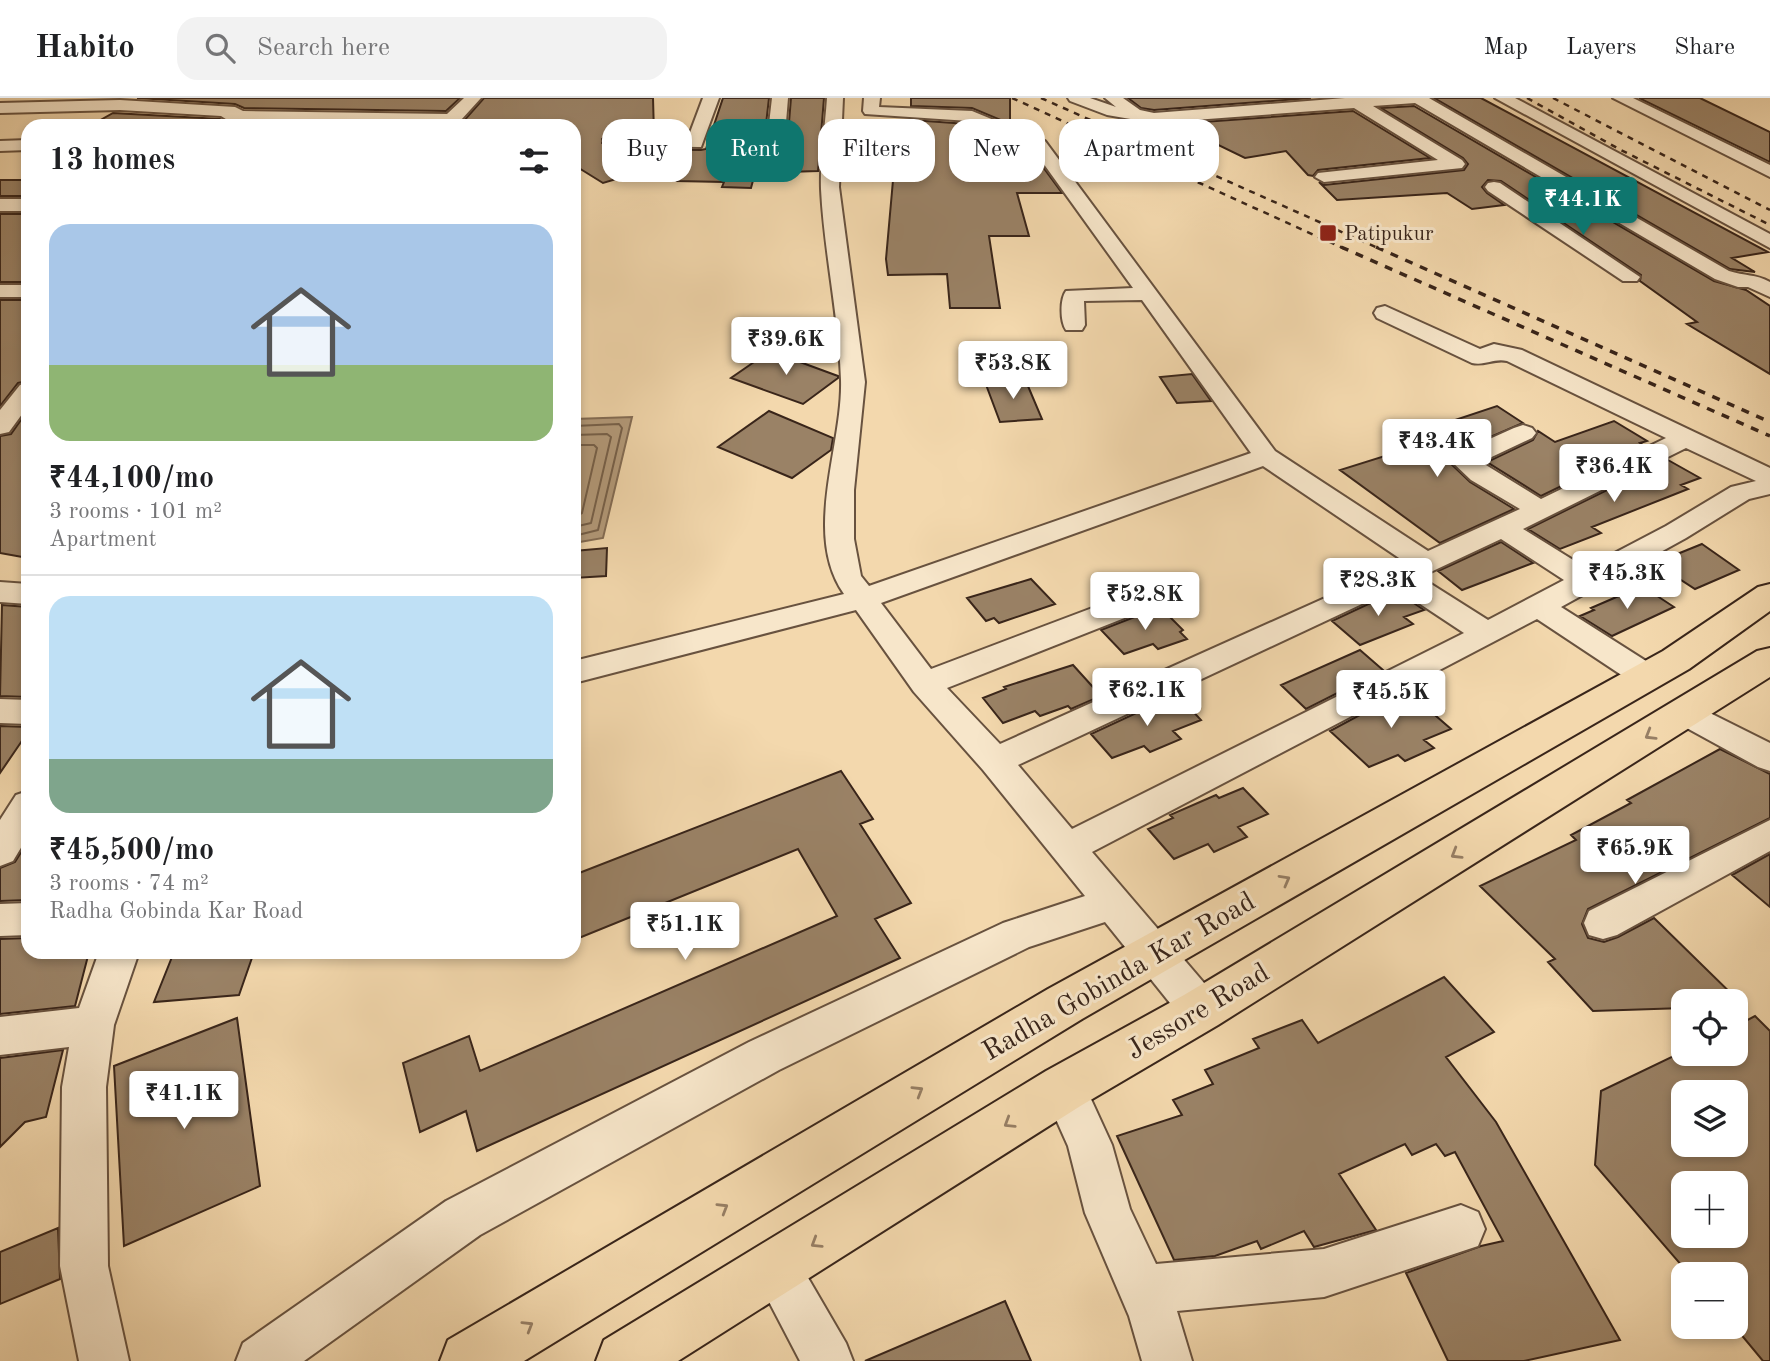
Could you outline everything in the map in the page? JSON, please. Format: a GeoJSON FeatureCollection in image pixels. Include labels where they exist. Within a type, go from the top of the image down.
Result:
{"type":"FeatureCollection","features":[{"type":"Feature","properties":{"kind":"main road","name":"Radha Gobinda Kar Road"},"geometry":{"type":"LineString","coordinates":[[470,1361],[984,1052],[1658,669],[1770,594]]}},
{"type":"Feature","properties":{"kind":"main road","name":"Jessore Road"},"geometry":{"type":"LineString","coordinates":[[625,1361],[1065,1088],[1200,1010],[1770,660]]}},
{"type":"Feature","properties":{"kind":"main road"},"geometry":{"type":"LineString","coordinates":[[1658,669],[1702,702]]}},
{"type":"Feature","properties":{"kind":"street"},"geometry":{"type":"LineString","coordinates":[[224,119],[255,98]]}},
{"type":"Feature","properties":{"kind":"street"},"geometry":{"type":"LineString","coordinates":[[306,116],[329,98]]}},
{"type":"Feature","properties":{"kind":"street"},"geometry":{"type":"LineString","coordinates":[[442,119],[452,118],[473,98]]}},
{"type":"Feature","properties":{"kind":"street"},"geometry":{"type":"LineString","coordinates":[[692,143],[695,143],[711,98]]}},
{"type":"Feature","properties":{"kind":"street"},"geometry":{"type":"LineString","coordinates":[[778,119],[780,98]]}},
{"type":"Feature","properties":{"kind":"street"},"geometry":{"type":"LineString","coordinates":[[835,98],[830,187],[853,382],[840,539],[847,577],[925,684],[995,761],[1200,1010]]}},
{"type":"Feature","properties":{"kind":"street"},"geometry":{"type":"LineString","coordinates":[[1076,98],[1113,112],[1135,113],[1154,118],[1241,112],[1294,103],[1418,98],[1730,279],[1752,280],[1770,290]]}},
{"type":"Feature","properties":{"kind":"street"},"geometry":{"type":"LineString","coordinates":[[1113,98],[1135,113]]}},
{"type":"Feature","properties":{"kind":"street"},"geometry":{"type":"LineString","coordinates":[[1168,98],[1186,116]]}},
{"type":"Feature","properties":{"kind":"street"},"geometry":{"type":"LineString","coordinates":[[1227,98],[1241,112]]}},
{"type":"Feature","properties":{"kind":"street"},"geometry":{"type":"LineString","coordinates":[[1503,98],[1770,242]]}},
{"type":"Feature","properties":{"kind":"street"},"geometry":{"type":"LineString","coordinates":[[1621,98],[1770,172]]}},
{"type":"Feature","properties":{"kind":"street"},"geometry":{"type":"LineString","coordinates":[[1324,177],[1456,164],[1353,101]]}},
{"type":"Feature","properties":{"kind":"street"},"geometry":{"type":"LineString","coordinates":[[0,108],[83,106],[120,102],[232,114],[360,119]]}},
{"type":"Feature","properties":{"kind":"street"},"geometry":{"type":"LineString","coordinates":[[65,119],[83,106]]}},
{"type":"Feature","properties":{"kind":"street"},"geometry":{"type":"LineString","coordinates":[[869,113],[972,116],[1039,145],[1265,456],[1426,564]]}},
{"type":"Feature","properties":{"kind":"street"},"geometry":{"type":"LineString","coordinates":[[0,146],[21,145]]}},
{"type":"Feature","properties":{"kind":"street"},"geometry":{"type":"LineString","coordinates":[[1404,149],[1429,148]]}},
{"type":"Feature","properties":{"kind":"street"},"geometry":{"type":"LineString","coordinates":[[1615,176],[1642,173]]}},
{"type":"Feature","properties":{"kind":"street"},"geometry":{"type":"LineString","coordinates":[[1587,178],[1494,187],[1630,277]]}},
{"type":"Feature","properties":{"kind":"street"},"geometry":{"type":"LineString","coordinates":[[0,205],[21,205]]}},
{"type":"Feature","properties":{"kind":"street"},"geometry":{"type":"LineString","coordinates":[[0,291],[21,290]]}},
{"type":"Feature","properties":{"kind":"street"},"geometry":{"type":"LineString","coordinates":[[1074,325],[1073,295],[1147,294]]}},
{"type":"Feature","properties":{"kind":"street"},"geometry":{"type":"LineString","coordinates":[[1384,313],[1479,358],[1494,351],[1514,355],[1770,478]]}},
{"type":"Feature","properties":{"kind":"street"},"geometry":{"type":"LineString","coordinates":[[0,392],[21,391]]}},
{"type":"Feature","properties":{"kind":"street"},"geometry":{"type":"LineString","coordinates":[[0,426],[21,399]]}},
{"type":"Feature","properties":{"kind":"street"},"geometry":{"type":"LineString","coordinates":[[0,426],[21,424]]}},
{"type":"Feature","properties":{"kind":"street"},"geometry":{"type":"LineString","coordinates":[[1523,433],[1463,460],[1480,474],[1540,510]]}},
{"type":"Feature","properties":{"kind":"street"},"geometry":{"type":"LineString","coordinates":[[995,761],[1503,528],[1688,437]]}},
{"type":"Feature","properties":{"kind":"street"},"geometry":{"type":"LineString","coordinates":[[581,670],[862,599],[1265,456]]}},
{"type":"Feature","properties":{"kind":"street"},"geometry":{"type":"LineString","coordinates":[[1067,848],[1488,634],[1676,532],[1740,493],[1770,486]]}},
{"type":"Feature","properties":{"kind":"street"},"geometry":{"type":"LineString","coordinates":[[1503,528],[1585,581]]}},
{"type":"Feature","properties":{"kind":"street"},"geometry":{"type":"LineString","coordinates":[[1398,576],[1488,634]]}},
{"type":"Feature","properties":{"kind":"street"},"geometry":{"type":"LineString","coordinates":[[0,592],[21,594]]}},
{"type":"Feature","properties":{"kind":"street"},"geometry":{"type":"LineString","coordinates":[[925,684],[1150,597]]}},
{"type":"Feature","properties":{"kind":"street"},"geometry":{"type":"LineString","coordinates":[[1538,606],[1658,669]]}},
{"type":"Feature","properties":{"kind":"street"},"geometry":{"type":"LineString","coordinates":[[1702,702],[1770,758]]}},
{"type":"Feature","properties":{"kind":"street"},"geometry":{"type":"LineString","coordinates":[[0,711],[21,712]]}},
{"type":"Feature","properties":{"kind":"street"},"geometry":{"type":"LineString","coordinates":[[0,851],[21,816]]}},
{"type":"Feature","properties":{"kind":"street"},"geometry":{"type":"LineString","coordinates":[[1603,923],[1770,835]]}},
{"type":"Feature","properties":{"kind":"street"},"geometry":{"type":"LineString","coordinates":[[261,1361],[463,1218],[776,1051],[1017,935],[1113,904]]}},
{"type":"Feature","properties":{"kind":"street"},"geometry":{"type":"LineString","coordinates":[[0,920],[21,919]]}},
{"type":"Feature","properties":{"kind":"street"},"geometry":{"type":"LineString","coordinates":[[96,1358],[83,1266],[84,1087],[93,1025],[117,959]]}},
{"type":"Feature","properties":{"kind":"street"},"geometry":{"type":"LineString","coordinates":[[0,1036],[93,1025]]}},
{"type":"Feature","properties":{"kind":"street"},"geometry":{"type":"LineString","coordinates":[[1065,1088],[1090,1145],[1108,1213],[1153,1314],[1167,1361]]}},
{"type":"Feature","properties":{"kind":"street"},"geometry":{"type":"LineString","coordinates":[[1142,1290],[1324,1273],[1461,1229]]}},
{"type":"Feature","properties":{"kind":"street"},"geometry":{"type":"LineString","coordinates":[[776,1269],[828,1361]]}},
{"type":"Feature","properties":{"kind":"water"},"geometry":{"type":"Polygon","coordinates":[[[632,417],[603,538],[581,542],[581,419],[632,417]]]}},
{"type":"Feature","properties":{"kind":"building"},"geometry":{"type":"Polygon","coordinates":[[[137,98],[460,98],[446,111],[244,108],[235,104],[137,98]]]}},
{"type":"Feature","properties":{"kind":"building"},"geometry":{"type":"Polygon","coordinates":[[[484,98],[653,98],[654,119],[602,119],[602,182],[606,182],[603,183],[581,169],[581,119],[466,119],[484,98]]]}},
{"type":"Feature","properties":{"kind":"building"},"geometry":{"type":"Polygon","coordinates":[[[723,98],[769,98],[767,119],[716,119],[723,98]]]}},
{"type":"Feature","properties":{"kind":"building"},"geometry":{"type":"Polygon","coordinates":[[[791,98],[824,98],[822,119],[818,119],[818,171],[804,171],[804,119],[789,119],[791,98]]]}},
{"type":"Feature","properties":{"kind":"building"},"geometry":{"type":"Polygon","coordinates":[[[911,98],[1010,98],[1010,119],[998,119],[972,108],[911,106],[911,98]]]}},
{"type":"Feature","properties":{"kind":"building"},"geometry":{"type":"Polygon","coordinates":[[[1128,98],[1311,98],[1154,110],[1141,108],[1128,98]]]}},
{"type":"Feature","properties":{"kind":"building"},"geometry":{"type":"Polygon","coordinates":[[[1434,98],[1481,98],[1768,252],[1732,258],[1755,272],[1730,269],[1434,98]]]}},
{"type":"Feature","properties":{"kind":"building"},"geometry":{"type":"Polygon","coordinates":[[[1639,98],[1700,98],[1770,132],[1770,162],[1639,98]]]}},
{"type":"Feature","properties":{"kind":"building"},"geometry":{"type":"Polygon","coordinates":[[[1414,106],[1714,281],[1746,290],[1770,306],[1770,374],[1687,324],[1697,322],[1640,281],[1641,275],[1501,181],[1488,180],[1482,187],[1504,205],[1472,209],[1447,193],[1337,200],[1319,182],[1324,185],[1464,170],[1468,164],[1463,158],[1381,108],[1414,106]]]}},
{"type":"Feature","properties":{"kind":"building"},"geometry":{"type":"Polygon","coordinates":[[[1353,111],[1430,158],[1318,170],[1313,176],[1308,175],[1286,151],[1245,158],[1219,145],[1219,121],[1353,111]]]}},
{"type":"Feature","properties":{"kind":"building"},"geometry":{"type":"Polygon","coordinates":[[[113,113],[220,119],[102,119],[113,113]]]}},
{"type":"Feature","properties":{"kind":"building"},"geometry":{"type":"Polygon","coordinates":[[[935,122],[949,123],[949,182],[1045,182],[1045,170],[1062,193],[1017,193],[1029,236],[989,236],[1000,308],[950,308],[947,274],[888,275],[886,259],[893,182],[935,182],[935,122]]]}},
{"type":"Feature","properties":{"kind":"building"},"geometry":{"type":"Polygon","coordinates":[[[706,149],[706,182],[692,181],[692,150],[706,149]]]}},
{"type":"Feature","properties":{"kind":"building"},"geometry":{"type":"Polygon","coordinates":[[[0,180],[21,180],[21,196],[0,196],[0,180]]]}},
{"type":"Feature","properties":{"kind":"building"},"geometry":{"type":"Polygon","coordinates":[[[724,182],[753,182],[751,188],[722,187],[724,182]]]}},
{"type":"Feature","properties":{"kind":"building"},"geometry":{"type":"Polygon","coordinates":[[[0,214],[21,214],[21,282],[0,282],[0,214]]]}},
{"type":"Feature","properties":{"kind":"building"},"geometry":{"type":"Polygon","coordinates":[[[0,300],[21,300],[21,382],[0,406],[0,300]]]}},
{"type":"Feature","properties":{"kind":"building"},"geometry":{"type":"Polygon","coordinates":[[[770,351],[838,378],[803,404],[731,378],[770,351]]]}},
{"type":"Feature","properties":{"kind":"building"},"geometry":{"type":"Polygon","coordinates":[[[1192,374],[1211,401],[1177,403],[1160,377],[1192,374]]]}},
{"type":"Feature","properties":{"kind":"building"},"geometry":{"type":"Polygon","coordinates":[[[1025,379],[1042,419],[1000,422],[985,382],[1025,379]]]}},
{"type":"Feature","properties":{"kind":"building"},"geometry":{"type":"Polygon","coordinates":[[[1497,406],[1523,423],[1453,453],[1447,460],[1470,482],[1514,509],[1440,543],[1340,470],[1452,435],[1437,426],[1497,406]]]}},
{"type":"Feature","properties":{"kind":"building"},"geometry":{"type":"Polygon","coordinates":[[[769,411],[833,438],[831,450],[792,478],[718,447],[769,411]]]}},
{"type":"Feature","properties":{"kind":"building"},"geometry":{"type":"Polygon","coordinates":[[[21,420],[21,557],[0,553],[0,436],[11,434],[21,420]]]}},
{"type":"Feature","properties":{"kind":"building"},"geometry":{"type":"Polygon","coordinates":[[[1614,421],[1647,441],[1640,443],[1644,446],[1541,496],[1487,462],[1533,440],[1538,431],[1555,442],[1614,421]]]}},
{"type":"Feature","properties":{"kind":"building"},"geometry":{"type":"Polygon","coordinates":[[[1668,460],[1700,478],[1681,485],[1688,489],[1592,527],[1601,533],[1560,549],[1528,529],[1668,460]]]}},
{"type":"Feature","properties":{"kind":"building"},"geometry":{"type":"Polygon","coordinates":[[[1501,542],[1533,563],[1462,590],[1438,571],[1501,542]]]}},
{"type":"Feature","properties":{"kind":"building"},"geometry":{"type":"Polygon","coordinates":[[[1702,544],[1739,570],[1695,589],[1655,563],[1702,544]]]}},
{"type":"Feature","properties":{"kind":"building"},"geometry":{"type":"Polygon","coordinates":[[[607,548],[606,576],[581,578],[581,550],[607,548]]]}},
{"type":"Feature","properties":{"kind":"building"},"geometry":{"type":"Polygon","coordinates":[[[1122,577],[1135,589],[1111,598],[1107,593],[1122,577]]]}},
{"type":"Feature","properties":{"kind":"building"},"geometry":{"type":"Polygon","coordinates":[[[1031,579],[1055,604],[999,623],[994,618],[986,621],[967,598],[1031,579]]]}},
{"type":"Feature","properties":{"kind":"building"},"geometry":{"type":"Polygon","coordinates":[[[1642,586],[1674,607],[1612,636],[1580,616],[1594,610],[1591,608],[1642,586]]]}},
{"type":"Feature","properties":{"kind":"building"},"geometry":{"type":"Polygon","coordinates":[[[1396,591],[1424,610],[1404,617],[1413,624],[1360,645],[1332,621],[1396,591]]]}},
{"type":"Feature","properties":{"kind":"building"},"geometry":{"type":"Polygon","coordinates":[[[2,605],[21,606],[21,697],[0,696],[2,605]]]}},
{"type":"Feature","properties":{"kind":"building"},"geometry":{"type":"Polygon","coordinates":[[[1155,609],[1162,609],[1183,630],[1180,632],[1187,639],[1158,649],[1153,644],[1124,654],[1101,630],[1155,609]]]}},
{"type":"Feature","properties":{"kind":"building"},"geometry":{"type":"Polygon","coordinates":[[[1360,650],[1383,670],[1306,709],[1281,685],[1360,650]]]}},
{"type":"Feature","properties":{"kind":"building"},"geometry":{"type":"Polygon","coordinates":[[[1073,665],[1101,696],[1071,709],[1068,706],[1040,716],[1035,711],[1003,723],[983,698],[1006,689],[1004,687],[1073,665]]]}},
{"type":"Feature","properties":{"kind":"building"},"geometry":{"type":"Polygon","coordinates":[[[1406,690],[1451,729],[1424,740],[1434,748],[1405,761],[1398,755],[1369,767],[1330,731],[1406,690]]]}},
{"type":"Feature","properties":{"kind":"building"},"geometry":{"type":"Polygon","coordinates":[[[1177,694],[1201,720],[1173,731],[1181,739],[1150,752],[1144,746],[1112,758],[1091,734],[1177,694]]]}},
{"type":"Feature","properties":{"kind":"building"},"geometry":{"type":"Polygon","coordinates":[[[0,726],[21,727],[21,742],[0,773],[0,726]]]}},
{"type":"Feature","properties":{"kind":"building"},"geometry":{"type":"Polygon","coordinates":[[[1720,749],[1770,774],[1770,818],[1588,909],[1582,924],[1588,938],[1604,942],[1654,918],[1727,989],[1671,989],[1671,1008],[1593,1011],[1548,962],[1555,959],[1480,886],[1576,840],[1571,835],[1631,803],[1627,800],[1720,749]]]}},
{"type":"Feature","properties":{"kind":"building"},"geometry":{"type":"Polygon","coordinates":[[[841,771],[873,819],[860,824],[911,903],[875,919],[900,958],[477,1151],[466,1111],[420,1132],[403,1063],[469,1036],[480,1071],[837,916],[798,849],[581,937],[581,872],[841,771]]]}},
{"type":"Feature","properties":{"kind":"building"},"geometry":{"type":"Polygon","coordinates":[[[1243,788],[1268,814],[1238,827],[1247,837],[1214,852],[1208,844],[1174,859],[1148,829],[1173,818],[1170,815],[1216,795],[1219,798],[1243,788]]]}},
{"type":"Feature","properties":{"kind":"building"},"geometry":{"type":"Polygon","coordinates":[[[21,852],[21,900],[0,901],[0,868],[15,862],[21,852]]]}},
{"type":"Feature","properties":{"kind":"building"},"geometry":{"type":"Polygon","coordinates":[[[1770,854],[1770,907],[1732,875],[1770,854]]]}},
{"type":"Feature","properties":{"kind":"building"},"geometry":{"type":"Polygon","coordinates":[[[21,938],[21,959],[87,959],[75,1006],[0,1014],[0,939],[21,938]]]}},
{"type":"Feature","properties":{"kind":"building"},"geometry":{"type":"Polygon","coordinates":[[[171,959],[252,959],[239,995],[154,1002],[171,959]]]}},
{"type":"Feature","properties":{"kind":"building"},"geometry":{"type":"Polygon","coordinates":[[[1444,977],[1494,1032],[1446,1057],[1496,1122],[1620,1340],[1524,1361],[1448,1361],[1406,1273],[1481,1246],[1503,1241],[1455,1152],[1445,1156],[1436,1144],[1412,1155],[1405,1144],[1339,1174],[1376,1230],[1314,1247],[1304,1231],[1261,1249],[1257,1241],[1215,1256],[1174,1260],[1117,1136],[1182,1115],[1173,1100],[1213,1084],[1205,1070],[1259,1048],[1253,1039],[1302,1020],[1318,1043],[1444,977]]]}},
{"type":"Feature","properties":{"kind":"building"},"geometry":{"type":"Polygon","coordinates":[[[1755,1016],[1770,1031],[1770,1361],[1763,1361],[1745,1339],[1748,1339],[1748,1262],[1679,1262],[1595,1165],[1601,1091],[1671,1057],[1671,1066],[1748,1066],[1748,1020],[1755,1016]]]}},
{"type":"Feature","properties":{"kind":"building"},"geometry":{"type":"Polygon","coordinates":[[[237,1018],[260,1186],[124,1246],[114,1066],[237,1018]]]}},
{"type":"Feature","properties":{"kind":"building"},"geometry":{"type":"Polygon","coordinates":[[[63,1050],[46,1117],[25,1122],[0,1147],[0,1058],[63,1050]]]}},
{"type":"Feature","properties":{"kind":"building"},"geometry":{"type":"Polygon","coordinates":[[[58,1228],[60,1279],[0,1304],[0,1252],[58,1228]]]}},
{"type":"Feature","properties":{"kind":"building"},"geometry":{"type":"Polygon","coordinates":[[[1005,1301],[1031,1361],[865,1361],[1005,1301]]]}},
{"type":"Feature","properties":{"kind":"railway"},"geometry":{"type":"LineString","coordinates":[[1012,98],[1345,249]]}},
{"type":"Feature","properties":{"kind":"railway"},"geometry":{"type":"LineString","coordinates":[[1041,98],[1380,249]]}},
{"type":"Feature","properties":{"kind":"railway"},"geometry":{"type":"LineString","coordinates":[[1527,98],[1619,149],[1770,225]]}},
{"type":"Feature","properties":{"kind":"railway"},"geometry":{"type":"LineString","coordinates":[[1553,98],[1770,210]]}},
{"type":"Feature","properties":{"kind":"railway"},"geometry":{"type":"LineString","coordinates":[[1341,247],[1770,436]]}},
{"type":"Feature","properties":{"kind":"railway"},"geometry":{"type":"LineString","coordinates":[[1376,247],[1770,422]]}},
{"type":"Feature","properties":{"kind":"place","name":"Patipukur"},"geometry":{"type":"Point","coordinates":[1328,233]}}]}
